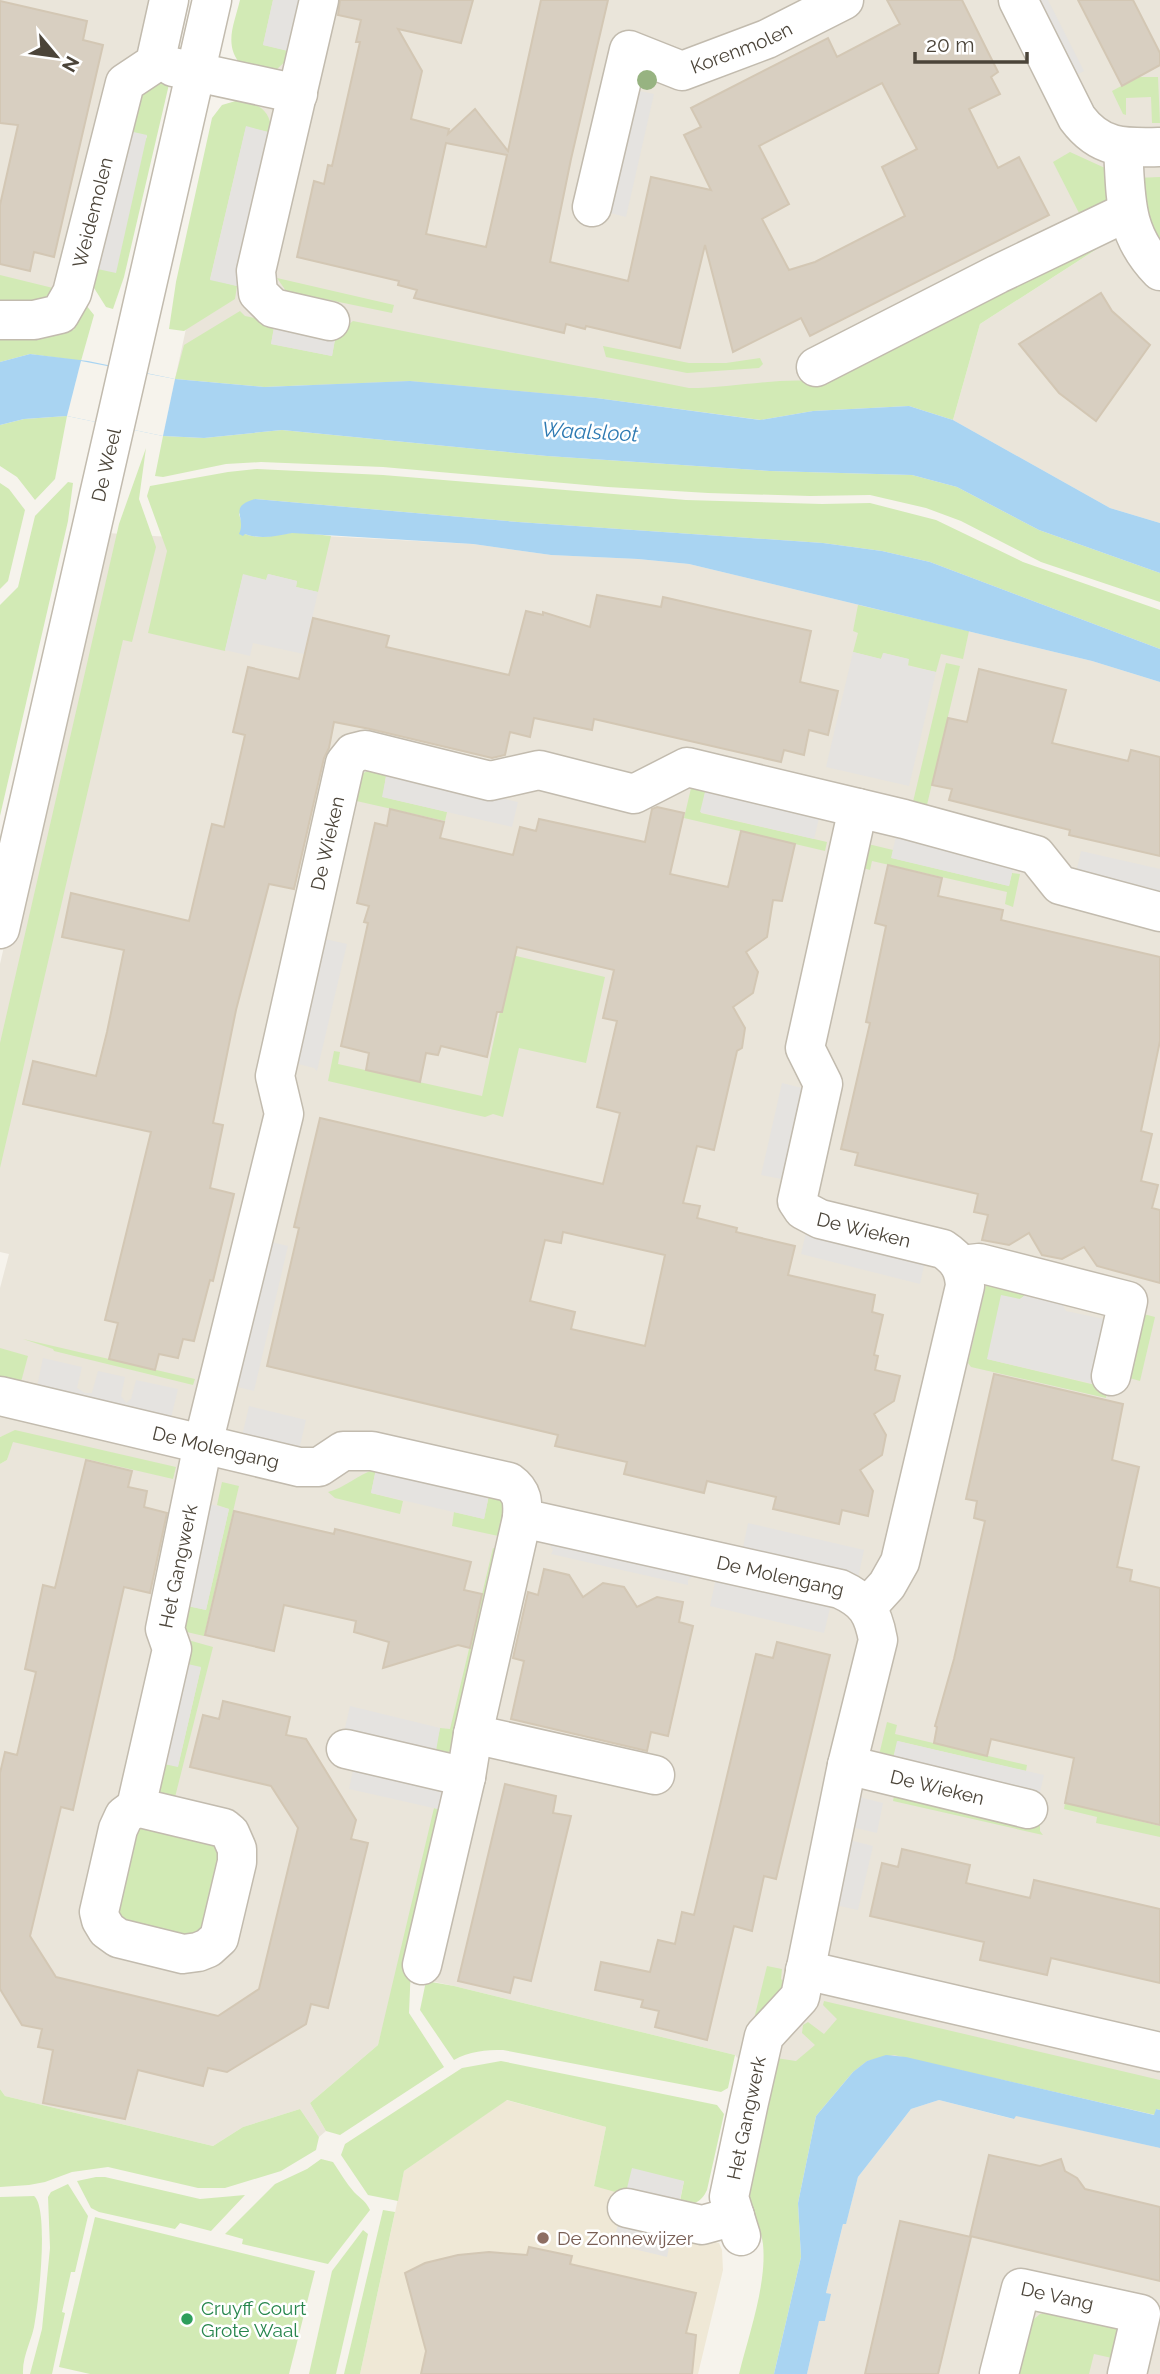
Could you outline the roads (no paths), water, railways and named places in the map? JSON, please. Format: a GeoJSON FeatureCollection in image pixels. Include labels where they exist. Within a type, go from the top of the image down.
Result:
{"type":"FeatureCollection","features":[{"type":"Feature","properties":{"kind":"street"},"geometry":{"type":"LineString","coordinates":[[169,0],[155,63],[298,94]]}},
{"type":"Feature","properties":{"kind":"street","name":"De Weel"},"geometry":{"type":"LineString","coordinates":[[0,929],[212,0]]}},
{"type":"Feature","properties":{"kind":"street"},"geometry":{"type":"LineString","coordinates":[[319,0],[256,271],[258,293],[273,308],[330,321]]}},
{"type":"Feature","properties":{"kind":"street","name":"Korenmolen"},"geometry":{"type":"LineString","coordinates":[[592,206],[629,50],[682,71],[767,39],[844,0]]}},
{"type":"Feature","properties":{"kind":"street"},"geometry":{"type":"LineString","coordinates":[[1018,0],[1077,118],[1087,132],[1099,139],[1142,148],[1127,212],[1144,254],[1160,271]]}},
{"type":"Feature","properties":{"kind":"street","name":"Weidemolen"},"geometry":{"type":"LineString","coordinates":[[0,320],[34,320],[60,314],[76,283],[125,83],[155,63]]}},
{"type":"Feature","properties":{"kind":"street"},"geometry":{"type":"LineString","coordinates":[[816,366],[1127,212]]}},
{"type":"Feature","properties":{"kind":"street","name":"De Wieken"},"geometry":{"type":"LineString","coordinates":[[203,1444],[284,1114],[275,1076],[345,763],[353,753],[365,750],[491,781],[539,770],[634,794],[687,767],[1036,855],[1060,885],[1160,912]]}},
{"type":"Feature","properties":{"kind":"street","name":"De Wieken"},"geometry":{"type":"LineString","coordinates":[[858,808],[805,1048],[823,1084],[797,1201],[803,1210],[820,1219],[943,1249],[953,1255],[961,1265],[979,1263],[1128,1301],[1111,1376]]}},
{"type":"Feature","properties":{"kind":"street"},"geometry":{"type":"LineString","coordinates":[[867,1607],[887,1585],[900,1562],[965,1286],[961,1265]]}},
{"type":"Feature","properties":{"kind":"street","name":"De Molengang"},"geometry":{"type":"LineString","coordinates":[[0,1396],[299,1467],[319,1466],[344,1451],[372,1451],[509,1482],[518,1489],[523,1501],[522,1518],[840,1589],[856,1597],[867,1607],[875,1623],[878,1640],[847,1765],[805,1970]]}},
{"type":"Feature","properties":{"kind":"street","name":"Het Gangwerk"},"geometry":{"type":"LineString","coordinates":[[136,1807],[172,1648],[165,1629],[203,1444]]}},
{"type":"Feature","properties":{"kind":"street"},"geometry":{"type":"LineString","coordinates":[[422,1965],[522,1518]]}},
{"type":"Feature","properties":{"kind":"street"},"geometry":{"type":"LineString","coordinates":[[472,1734],[655,1775]]}},
{"type":"Feature","properties":{"kind":"street"},"geometry":{"type":"LineString","coordinates":[[346,1749],[466,1777]]}},
{"type":"Feature","properties":{"kind":"street","name":"De Wieken"},"geometry":{"type":"LineString","coordinates":[[847,1765],[1028,1809]]}},
{"type":"Feature","properties":{"kind":"street"},"geometry":{"type":"LineString","coordinates":[[805,1970],[1160,2052]]}},
{"type":"Feature","properties":{"kind":"street","name":"Het Gangwerk"},"geometry":{"type":"LineString","coordinates":[[627,2208],[702,2225],[738,2226],[729,2197],[764,2036],[800,1997],[805,1970]]}},
{"type":"Feature","properties":{"kind":"street","name":"De Vang"},"geometry":{"type":"LineString","coordinates":[[999,2374],[1021,2288],[1150,2316],[1127,2374]]}},
{"type":"Feature","properties":{"kind":"water","name":"Waalsloot"},"geometry":{"type":"Polygon","coordinates":[[[30,354],[88,361],[175,379],[264,387],[410,381],[596,398],[760,420],[813,411],[909,406],[953,420],[1110,508],[1160,523],[1160,573],[1039,530],[957,487],[912,475],[770,471],[547,456],[282,430],[204,438],[163,436],[67,416],[24,419],[0,425],[0,362],[30,354]]]}},
{"type":"Feature","properties":{"kind":"water"},"geometry":{"type":"Polygon","coordinates":[[[255,499],[518,522],[823,543],[882,551],[930,562],[1160,649],[1160,682],[1092,661],[689,564],[551,555],[473,544],[292,533],[268,537],[243,536],[239,534],[240,509],[242,505],[255,499]]]}},
{"type":"Feature","properties":{"kind":"water"},"geometry":{"type":"Polygon","coordinates":[[[886,2055],[906,2057],[1154,2115],[1156,2109],[1160,2110],[1160,2148],[1016,2116],[1014,2119],[939,2100],[911,2109],[858,2177],[826,2293],[831,2294],[825,2321],[819,2321],[807,2374],[774,2374],[801,2257],[798,2203],[816,2116],[853,2072],[867,2061],[886,2055]]]}},
{"type":"Feature","properties":{"kind":"place","name":"De Zonnewijzer"},"geometry":{"type":"Point","coordinates":[543,2238]}},
{"type":"Feature","properties":{"kind":"place","name":"Cruyff Court Grote Waal"},"geometry":{"type":"Point","coordinates":[187,2319]}}]}
